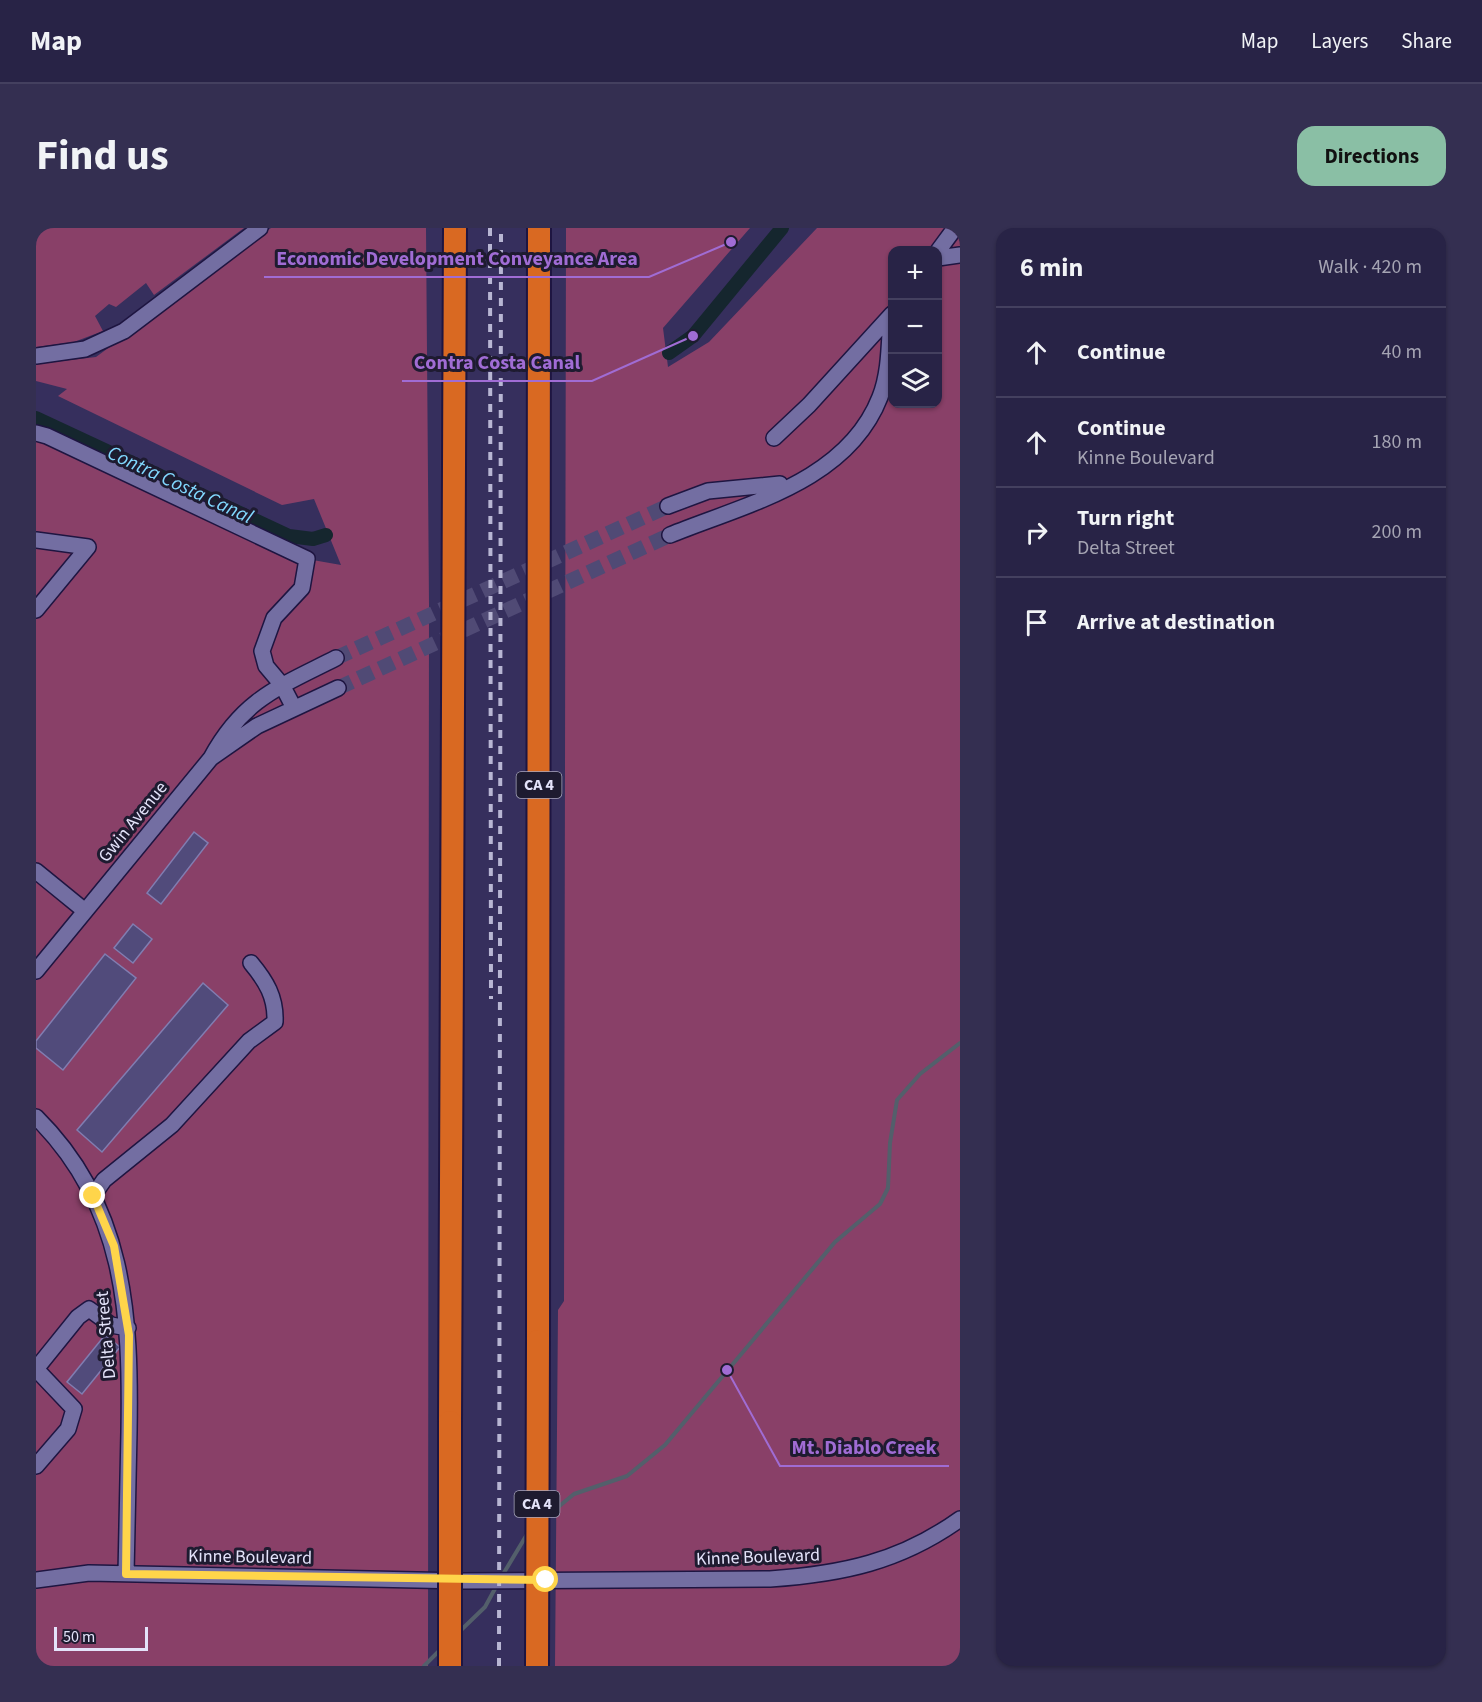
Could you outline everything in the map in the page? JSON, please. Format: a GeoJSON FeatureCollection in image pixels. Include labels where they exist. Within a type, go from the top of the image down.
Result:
{"type":"FeatureCollection","features":[{"type":"Feature","properties":{"kind":"highway"},"geometry":{"type":"LineString","coordinates":[[450,1666],[454,228]]}},
{"type":"Feature","properties":{"kind":"highway","name":"CA 4"},"geometry":{"type":"LineString","coordinates":[[537,1666],[539,228]]}},
{"type":"Feature","properties":{"kind":"street"},"geometry":{"type":"LineString","coordinates":[[36,356],[86,349],[124,331],[260,228]]}},
{"type":"Feature","properties":{"kind":"street"},"geometry":{"type":"LineString","coordinates":[[942,246],[955,228]]}},
{"type":"Feature","properties":{"kind":"street"},"geometry":{"type":"LineString","coordinates":[[942,257],[960,255]]}},
{"type":"Feature","properties":{"kind":"street"},"geometry":{"type":"LineString","coordinates":[[774,438],[809,405],[888,319]]}},
{"type":"Feature","properties":{"kind":"street"},"geometry":{"type":"LineString","coordinates":[[670,535],[798,482],[840,456],[870,419],[881,395],[888,351]]}},
{"type":"Feature","properties":{"kind":"street"},"geometry":{"type":"LineString","coordinates":[[36,434],[47,436],[307,559],[302,588],[274,618],[263,641],[262,651],[266,666],[282,685],[294,708]]}},
{"type":"Feature","properties":{"kind":"street"},"geometry":{"type":"LineString","coordinates":[[668,506],[708,491],[798,482]]}},
{"type":"Feature","properties":{"kind":"street"},"geometry":{"type":"LineString","coordinates":[[36,540],[88,547],[36,610]]}},
{"type":"Feature","properties":{"kind":"street"},"geometry":{"type":"LineString","coordinates":[[211,758],[226,732],[245,710],[282,685],[336,658]]}},
{"type":"Feature","properties":{"kind":"street"},"geometry":{"type":"LineString","coordinates":[[211,758],[257,726],[339,688]]}},
{"type":"Feature","properties":{"kind":"street","name":"Gwin Avenue"},"geometry":{"type":"LineString","coordinates":[[36,971],[211,758]]}},
{"type":"Feature","properties":{"kind":"street"},"geometry":{"type":"LineString","coordinates":[[36,871],[85,911]]}},
{"type":"Feature","properties":{"kind":"street"},"geometry":{"type":"LineString","coordinates":[[93,1196],[104,1180],[172,1125],[249,1041],[275,1022],[273,995],[265,980],[251,963]]}},
{"type":"Feature","properties":{"kind":"street","name":"Delta Street"},"geometry":{"type":"LineString","coordinates":[[36,1117],[61,1145],[93,1196],[114,1246],[128,1328],[130,1361],[126,1574]]}},
{"type":"Feature","properties":{"kind":"street"},"geometry":{"type":"LineString","coordinates":[[36,1466],[68,1428],[74,1409],[36,1369],[78,1317],[89,1309],[108,1324],[128,1328]]}},
{"type":"Feature","properties":{"kind":"street","name":"Kinne Boulevard"},"geometry":{"type":"LineString","coordinates":[[36,1580],[89,1573],[463,1581],[761,1579],[815,1576],[878,1563],[929,1539],[960,1519]]}},
{"type":"Feature","properties":{"kind":"shaded area"},"geometry":{"type":"Polygon","coordinates":[[[36,228],[244,228],[154,295],[146,283],[116,307],[109,304],[95,316],[103,331],[74,342],[36,347],[36,228]]]}},
{"type":"Feature","properties":{"kind":"shaded area"},"geometry":{"type":"Polygon","coordinates":[[[271,228],[426,228],[429,603],[428,1666],[36,1666],[36,433],[307,559],[341,565],[314,499],[282,505],[58,396],[67,389],[36,381],[36,364],[96,357],[271,228]]]}},
{"type":"Feature","properties":{"kind":"shaded area"},"geometry":{"type":"Polygon","coordinates":[[[566,228],[750,228],[663,328],[668,367],[709,342],[817,228],[960,228],[960,1666],[555,1666],[558,1310],[564,1301],[566,228]]]}},
{"type":"Feature","properties":{"kind":"building"},"geometry":{"type":"Polygon","coordinates":[[[194,832],[208,843],[161,904],[147,893],[194,832]]]}},
{"type":"Feature","properties":{"kind":"building"},"geometry":{"type":"Polygon","coordinates":[[[133,924],[152,939],[133,963],[114,948],[133,924]]]}},
{"type":"Feature","properties":{"kind":"building"},"geometry":{"type":"Polygon","coordinates":[[[105,954],[136,978],[63,1070],[36,1048],[36,1041],[105,954]]]}},
{"type":"Feature","properties":{"kind":"building"},"geometry":{"type":"Polygon","coordinates":[[[203,983],[228,1005],[102,1152],[77,1130],[203,983]]]}},
{"type":"Feature","properties":{"kind":"building"},"geometry":{"type":"Polygon","coordinates":[[[105,1335],[120,1347],[82,1394],[67,1382],[105,1335]]]}},
{"type":"Feature","properties":{"kind":"waterway","name":"Contra Costa Canal"},"geometry":{"type":"LineString","coordinates":[[669,353],[693,336],[782,228]]}},
{"type":"Feature","properties":{"kind":"waterway","name":"Contra Costa Canal"},"geometry":{"type":"LineString","coordinates":[[36,418],[289,536],[313,539],[326,535]]}},
{"type":"Feature","properties":{"kind":"waterway"},"geometry":{"type":"LineString","coordinates":[[546,1517],[574,1494],[627,1476],[665,1445],[835,1242],[880,1204],[888,1188],[890,1143],[897,1100],[920,1074],[960,1043]]}},
{"type":"Feature","properties":{"kind":"waterway"},"geometry":{"type":"LineString","coordinates":[[502,1576],[529,1531]]}},
{"type":"Feature","properties":{"kind":"waterway"},"geometry":{"type":"LineString","coordinates":[[459,1632],[485,1607],[497,1585]]}},
{"type":"Feature","properties":{"kind":"waterway"},"geometry":{"type":"LineString","coordinates":[[424,1666],[440,1650]]}},
{"type":"Feature","properties":{"kind":"tunnel"},"geometry":{"type":"LineString","coordinates":[[336,658],[668,506]]}},
{"type":"Feature","properties":{"kind":"tunnel"},"geometry":{"type":"LineString","coordinates":[[338,688],[670,535]]}},
{"type":"Feature","properties":{"kind":"railway"},"geometry":{"type":"LineString","coordinates":[[490,228],[491,999]]}},
{"type":"Feature","properties":{"kind":"railway"},"geometry":{"type":"LineString","coordinates":[[499,1666],[501,228]]}},
{"type":"Feature","properties":{"kind":"place","name":"Economic Development Conveyance Area"},"geometry":{"type":"Point","coordinates":[731,242]}},
{"type":"Feature","properties":{"kind":"place","name":"Contra Costa Canal"},"geometry":{"type":"Point","coordinates":[693,336]}},
{"type":"Feature","properties":{"kind":"place","name":"Mt. Diablo Creek"},"geometry":{"type":"Point","coordinates":[727,1370]}},
{"type":"Feature","properties":{"kind":"route"},"geometry":{"type":"LineString","coordinates":[[93,1196],[114,1246],[126,1305],[129,1335],[126,1574],[463,1581],[546,1580]]}}]}
